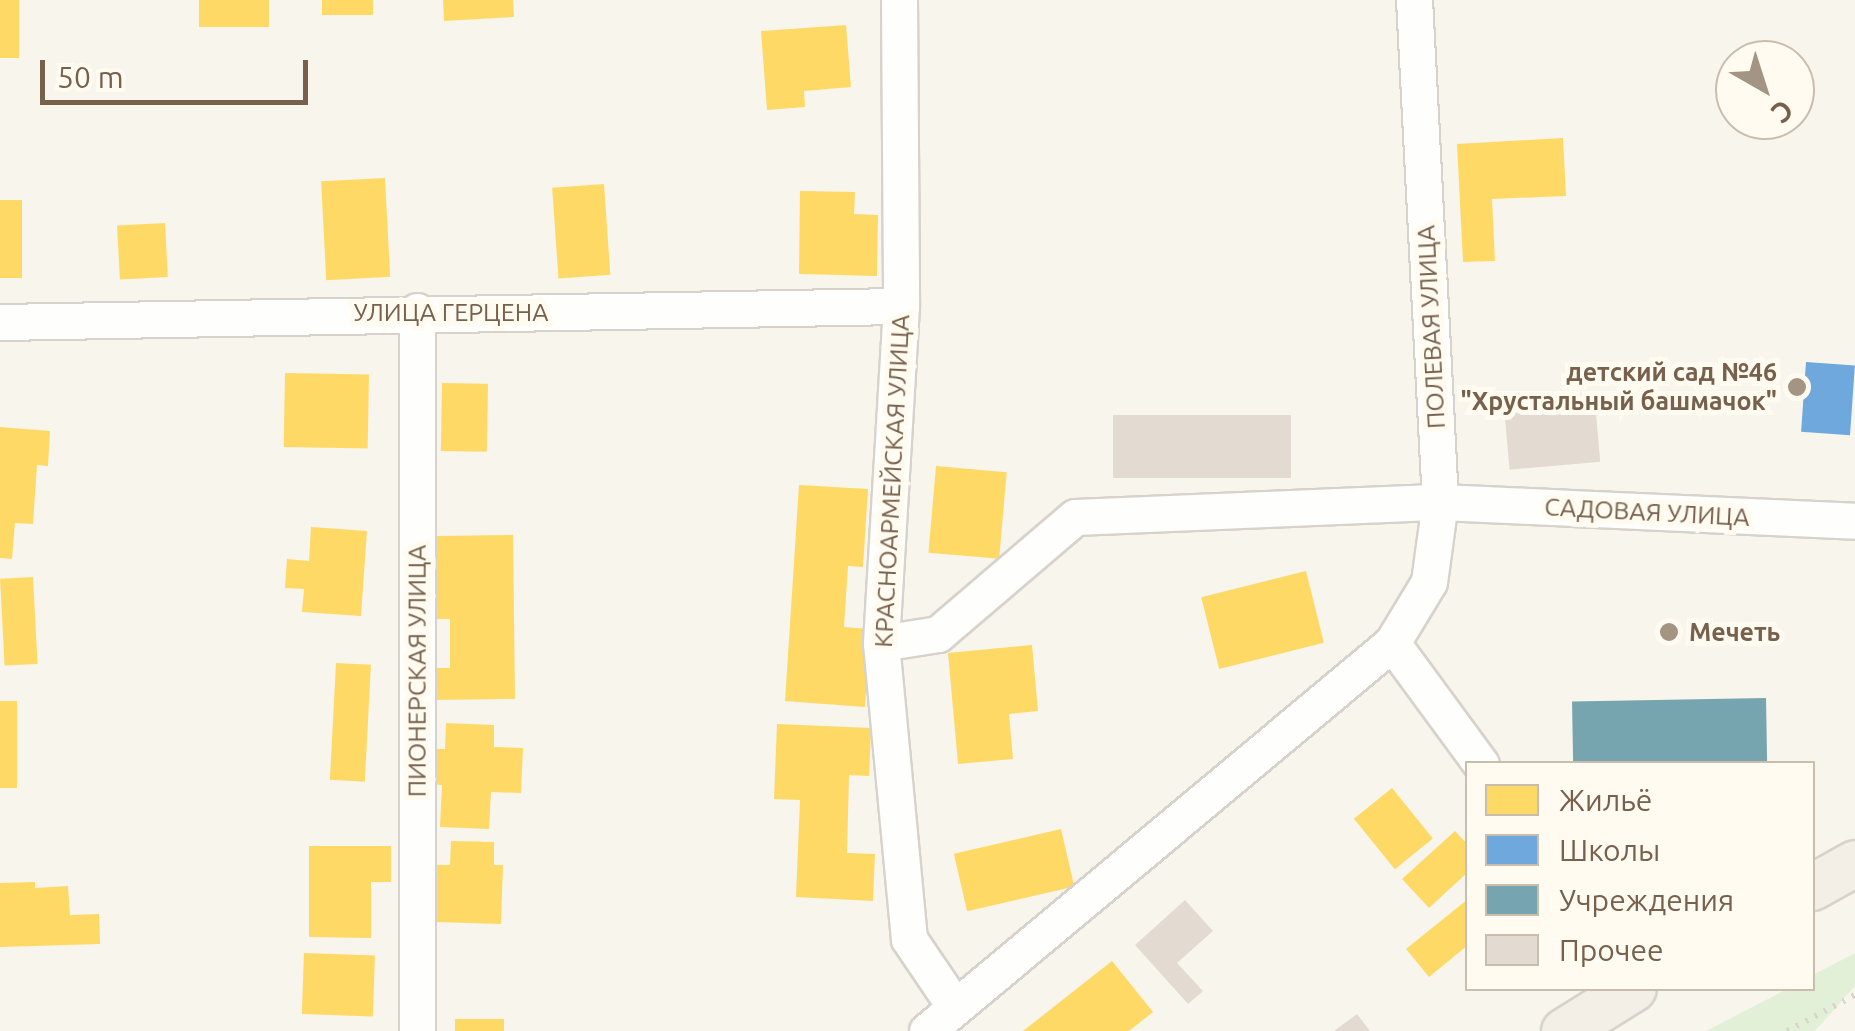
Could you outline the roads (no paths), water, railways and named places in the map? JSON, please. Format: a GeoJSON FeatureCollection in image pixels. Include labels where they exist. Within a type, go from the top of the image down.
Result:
{"type":"FeatureCollection","features":[{"type":"Feature","properties":{"kind":"main road"},"geometry":{"type":"LineString","coordinates":[[1815,885],[1855,863]]}},
{"type":"Feature","properties":{"kind":"main road"},"geometry":{"type":"LineString","coordinates":[[1564,1031],[1628,991]]}},
{"type":"Feature","properties":{"kind":"street","name":"КРАСНОАРМЕЙСКАЯ УЛИЦА"},"geometry":{"type":"LineString","coordinates":[[900,0],[901,306],[881,643],[909,939],[955,1008]]}},
{"type":"Feature","properties":{"kind":"street","name":"ПОЛЕВАЯ УЛИЦА"},"geometry":{"type":"LineString","coordinates":[[927,1031],[1392,643],[1429,582],[1440,502],[1414,0]]}},
{"type":"Feature","properties":{"kind":"street","name":"УЛИЦА ГЕРЦЕНА"},"geometry":{"type":"LineString","coordinates":[[0,322],[417,311],[901,306]]}},
{"type":"Feature","properties":{"kind":"street","name":"ПИОНЕРСКАЯ УЛИЦА"},"geometry":{"type":"LineString","coordinates":[[417,311],[417,1031]]}},
{"type":"Feature","properties":{"kind":"street","name":"САДОВАЯ УЛИЦА"},"geometry":{"type":"LineString","coordinates":[[881,643],[938,634],[1076,517],[1440,502],[1855,521]]}},
{"type":"Feature","properties":{"kind":"street"},"geometry":{"type":"LineString","coordinates":[[1392,643],[1479,761]]}},
{"type":"Feature","properties":{"kind":"place","name":"детский сад №46 \"Хрустальный башмачок\""},"geometry":{"type":"Point","coordinates":[1797,387]}},
{"type":"Feature","properties":{"kind":"place","name":"Мечеть"},"geometry":{"type":"Point","coordinates":[1669,632]}}]}
